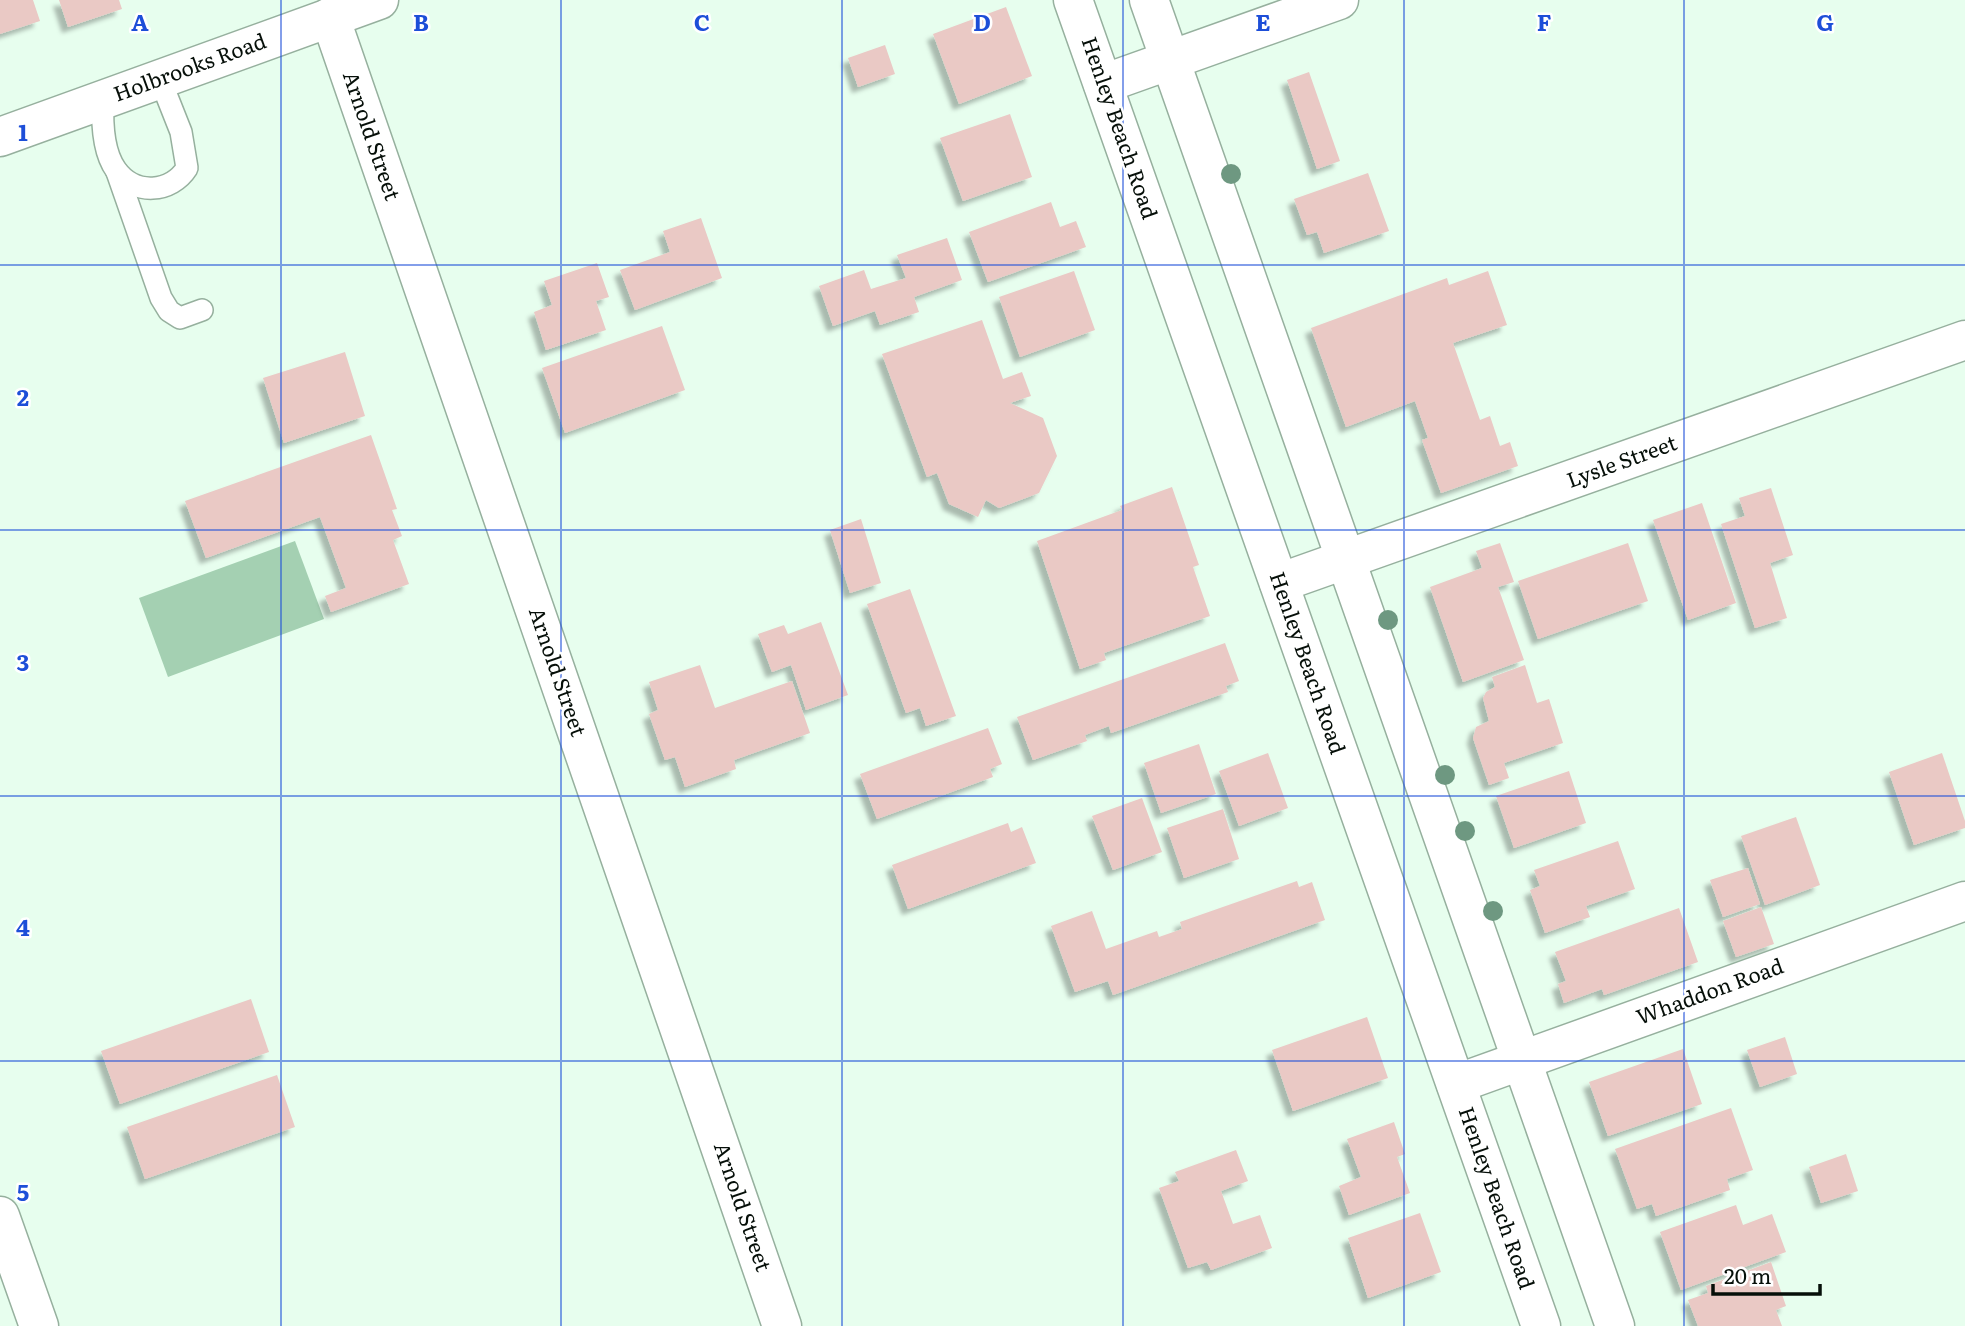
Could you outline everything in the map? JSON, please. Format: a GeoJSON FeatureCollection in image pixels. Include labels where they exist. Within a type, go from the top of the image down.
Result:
{"type":"FeatureCollection","features":[{"type":"Feature","properties":{"kind":"main road","name":"Holbrooks Road"},"geometry":{"type":"LineString","coordinates":[[0,138],[379,0]]}},
{"type":"Feature","properties":{"kind":"main road","name":"Henley Beach Road"},"geometry":{"type":"LineString","coordinates":[[1073,0],[1541,1326]]}},
{"type":"Feature","properties":{"kind":"main road"},"geometry":{"type":"LineString","coordinates":[[1149,0],[1615,1326]]}},
{"type":"Feature","properties":{"kind":"main road"},"geometry":{"type":"LineString","coordinates":[[1103,84],[1339,0]]}},
{"type":"Feature","properties":{"kind":"main road","name":"Arnold Street"},"geometry":{"type":"LineString","coordinates":[[330,17],[782,1326]]}},
{"type":"Feature","properties":{"kind":"main road","name":"Lysle Street"},"geometry":{"type":"LineString","coordinates":[[1279,583],[1965,340]]}},
{"type":"Feature","properties":{"kind":"main road","name":"Whaddon Road"},"geometry":{"type":"LineString","coordinates":[[1456,1084],[1965,901]]}},
{"type":"Feature","properties":{"kind":"main road"},"geometry":{"type":"LineString","coordinates":[[0,1216],[39,1326]]}},
{"type":"Feature","properties":{"kind":"lane"},"geometry":{"type":"LineString","coordinates":[[116,170],[132,184],[145,189],[161,188],[182,175],[187,168],[181,132],[160,79]]}},
{"type":"Feature","properties":{"kind":"lane"},"geometry":{"type":"LineString","coordinates":[[103,100],[101,127],[161,298],[169,311],[180,318],[202,310]]}},
{"type":"Feature","properties":{"kind":"green space"},"geometry":{"type":"Polygon","coordinates":[[[295,541],[324,619],[168,677],[139,598],[295,541]]]}},
{"type":"Feature","properties":{"kind":"building"},"geometry":{"type":"Polygon","coordinates":[[[0,0],[33,0],[40,21],[0,34],[0,0]]]}},
{"type":"Feature","properties":{"kind":"building"},"geometry":{"type":"Polygon","coordinates":[[[59,0],[119,0],[122,9],[68,27],[59,0]]]}},
{"type":"Feature","properties":{"kind":"building"},"geometry":{"type":"Polygon","coordinates":[[[1006,7],[1032,76],[959,104],[933,34],[1006,7]]]}},
{"type":"Feature","properties":{"kind":"building"},"geometry":{"type":"Polygon","coordinates":[[[885,45],[895,74],[858,87],[848,58],[885,45]]]}},
{"type":"Feature","properties":{"kind":"building"},"geometry":{"type":"Polygon","coordinates":[[[1309,72],[1340,161],[1317,169],[1287,80],[1309,72]]]}},
{"type":"Feature","properties":{"kind":"building"},"geometry":{"type":"Polygon","coordinates":[[[1010,114],[1032,177],[963,201],[940,138],[1010,114]]]}},
{"type":"Feature","properties":{"kind":"building"},"geometry":{"type":"Polygon","coordinates":[[[1368,173],[1389,231],[1324,253],[1317,232],[1307,235],[1294,199],[1368,173]]]}},
{"type":"Feature","properties":{"kind":"building"},"geometry":{"type":"Polygon","coordinates":[[[1051,202],[1060,227],[1076,221],[1086,247],[988,282],[969,232],[1051,202]]]}},
{"type":"Feature","properties":{"kind":"building"},"geometry":{"type":"Polygon","coordinates":[[[701,218],[722,278],[635,310],[620,270],[670,252],[663,231],[701,218]]]}},
{"type":"Feature","properties":{"kind":"building"},"geometry":{"type":"Polygon","coordinates":[[[947,238],[962,280],[914,297],[919,312],[880,325],[875,311],[833,326],[819,286],[864,270],[871,289],[906,278],[897,255],[947,238]]]}},
{"type":"Feature","properties":{"kind":"building"},"geometry":{"type":"Polygon","coordinates":[[[597,263],[609,297],[596,301],[606,330],[546,350],[534,312],[552,305],[544,281],[597,263]]]}},
{"type":"Feature","properties":{"kind":"building"},"geometry":{"type":"Polygon","coordinates":[[[1074,271],[1095,330],[1020,357],[999,297],[1074,271]]]}},
{"type":"Feature","properties":{"kind":"building"},"geometry":{"type":"Polygon","coordinates":[[[1488,271],[1507,325],[1453,343],[1480,420],[1490,416],[1500,446],[1510,442],[1518,466],[1441,493],[1422,440],[1428,438],[1415,401],[1346,427],[1311,328],[1447,278],[1449,285],[1488,271]]]}},
{"type":"Feature","properties":{"kind":"building"},"geometry":{"type":"Polygon","coordinates":[[[982,320],[1003,379],[1022,372],[1031,396],[1010,403],[1043,418],[1057,456],[1039,493],[999,508],[986,500],[978,517],[949,504],[937,473],[927,477],[882,354],[982,320]]]}},
{"type":"Feature","properties":{"kind":"building"},"geometry":{"type":"Polygon","coordinates":[[[662,326],[685,390],[565,433],[542,368],[662,326]]]}},
{"type":"Feature","properties":{"kind":"building"},"geometry":{"type":"Polygon","coordinates":[[[345,352],[365,416],[284,443],[263,378],[345,352]]]}},
{"type":"Feature","properties":{"kind":"building"},"geometry":{"type":"Polygon","coordinates":[[[371,435],[397,509],[392,510],[402,536],[393,540],[409,584],[331,612],[325,596],[346,588],[320,517],[206,558],[185,501],[371,435]]]}},
{"type":"Feature","properties":{"kind":"building"},"geometry":{"type":"Polygon","coordinates":[[[1172,487],[1199,565],[1193,567],[1210,616],[1104,653],[1106,660],[1080,669],[1037,541],[1122,510],[1120,506],[1172,487]]]}},
{"type":"Feature","properties":{"kind":"building"},"geometry":{"type":"Polygon","coordinates":[[[1771,488],[1793,555],[1770,563],[1787,618],[1755,628],[1721,524],[1745,516],[1739,498],[1771,488]]]}},
{"type":"Feature","properties":{"kind":"building"},"geometry":{"type":"Polygon","coordinates":[[[1702,503],[1736,603],[1688,620],[1653,520],[1702,503]]]}},
{"type":"Feature","properties":{"kind":"building"},"geometry":{"type":"Polygon","coordinates":[[[861,519],[881,583],[850,593],[830,530],[861,519]]]}},
{"type":"Feature","properties":{"kind":"building"},"geometry":{"type":"Polygon","coordinates":[[[1500,543],[1514,582],[1498,587],[1524,660],[1463,682],[1430,587],[1482,568],[1476,551],[1500,543]]]}},
{"type":"Feature","properties":{"kind":"building"},"geometry":{"type":"Polygon","coordinates":[[[1628,543],[1648,601],[1538,639],[1518,581],[1628,543]]]}},
{"type":"Feature","properties":{"kind":"building"},"geometry":{"type":"Polygon","coordinates":[[[910,589],[956,716],[926,726],[920,708],[906,713],[867,604],[910,589]]]}},
{"type":"Feature","properties":{"kind":"building"},"geometry":{"type":"Polygon","coordinates":[[[821,622],[848,695],[806,710],[791,665],[772,672],[758,634],[784,625],[788,634],[821,622]]]}},
{"type":"Feature","properties":{"kind":"building"},"geometry":{"type":"Polygon","coordinates":[[[1225,643],[1239,681],[1226,686],[1228,692],[1111,733],[1109,726],[1085,735],[1087,741],[1033,760],[1017,717],[1225,643]]]}},
{"type":"Feature","properties":{"kind":"building"},"geometry":{"type":"Polygon","coordinates":[[[700,665],[715,708],[792,681],[810,733],[734,760],[736,769],[685,787],[675,757],[665,760],[649,714],[658,710],[649,682],[700,665]]]}},
{"type":"Feature","properties":{"kind":"building"},"geometry":{"type":"Polygon","coordinates":[[[1525,665],[1537,703],[1549,699],[1563,743],[1504,763],[1509,778],[1489,785],[1473,738],[1476,727],[1489,721],[1483,698],[1486,692],[1495,687],[1492,677],[1525,665]]]}},
{"type":"Feature","properties":{"kind":"building"},"geometry":{"type":"Polygon","coordinates":[[[988,728],[1002,764],[990,769],[993,777],[877,819],[860,774],[988,728]]]}},
{"type":"Feature","properties":{"kind":"building"},"geometry":{"type":"Polygon","coordinates":[[[1199,744],[1216,794],[1161,813],[1144,763],[1199,744]]]}},
{"type":"Feature","properties":{"kind":"building"},"geometry":{"type":"Polygon","coordinates":[[[1268,753],[1288,808],[1239,826],[1219,771],[1268,753]]]}},
{"type":"Feature","properties":{"kind":"building"},"geometry":{"type":"Polygon","coordinates":[[[1942,753],[1965,828],[1914,845],[1889,772],[1942,753]]]}},
{"type":"Feature","properties":{"kind":"building"},"geometry":{"type":"Polygon","coordinates":[[[1569,771],[1586,823],[1514,848],[1496,796],[1569,771]]]}},
{"type":"Feature","properties":{"kind":"building"},"geometry":{"type":"Polygon","coordinates":[[[1142,798],[1162,852],[1113,870],[1092,816],[1142,798]]]}},
{"type":"Feature","properties":{"kind":"building"},"geometry":{"type":"Polygon","coordinates":[[[1223,809],[1239,859],[1184,878],[1167,828],[1223,809]]]}},
{"type":"Feature","properties":{"kind":"building"},"geometry":{"type":"Polygon","coordinates":[[[1796,817],[1820,885],[1765,905],[1741,836],[1796,817]]]}},
{"type":"Feature","properties":{"kind":"building"},"geometry":{"type":"Polygon","coordinates":[[[1008,823],[1011,832],[1022,827],[1036,863],[908,909],[892,865],[1008,823]]]}},
{"type":"Feature","properties":{"kind":"building"},"geometry":{"type":"Polygon","coordinates":[[[1618,841],[1635,889],[1586,906],[1590,917],[1545,933],[1530,890],[1540,886],[1534,870],[1618,841]]]}},
{"type":"Feature","properties":{"kind":"building"},"geometry":{"type":"Polygon","coordinates":[[[1748,868],[1760,904],[1723,917],[1710,880],[1748,868]]]}},
{"type":"Feature","properties":{"kind":"building"},"geometry":{"type":"Polygon","coordinates":[[[1297,881],[1299,887],[1312,882],[1325,920],[1113,995],[1108,981],[1075,992],[1051,926],[1092,911],[1106,949],[1157,931],[1159,937],[1182,929],[1180,922],[1297,881]]]}},
{"type":"Feature","properties":{"kind":"building"},"geometry":{"type":"Polygon","coordinates":[[[1761,907],[1774,944],[1736,957],[1723,921],[1761,907]]]}},
{"type":"Feature","properties":{"kind":"building"},"geometry":{"type":"Polygon","coordinates":[[[1679,908],[1698,962],[1604,995],[1602,989],[1564,1003],[1558,984],[1566,981],[1555,952],[1679,908]]]}},
{"type":"Feature","properties":{"kind":"building"},"geometry":{"type":"Polygon","coordinates":[[[251,999],[269,1052],[120,1104],[101,1051],[251,999]]]}},
{"type":"Feature","properties":{"kind":"building"},"geometry":{"type":"Polygon","coordinates":[[[1367,1017],[1388,1078],[1293,1111],[1272,1050],[1367,1017]]]}},
{"type":"Feature","properties":{"kind":"building"},"geometry":{"type":"Polygon","coordinates":[[[1785,1037],[1797,1074],[1760,1087],[1747,1050],[1785,1037]]]}},
{"type":"Feature","properties":{"kind":"building"},"geometry":{"type":"Polygon","coordinates":[[[1683,1049],[1702,1104],[1608,1136],[1589,1082],[1683,1049]]]}},
{"type":"Feature","properties":{"kind":"building"},"geometry":{"type":"Polygon","coordinates":[[[277,1075],[295,1127],[145,1179],[127,1127],[277,1075]]]}},
{"type":"Feature","properties":{"kind":"building"},"geometry":{"type":"Polygon","coordinates":[[[1731,1108],[1753,1170],[1727,1179],[1730,1190],[1656,1216],[1652,1204],[1637,1209],[1615,1149],[1731,1108]]]}},
{"type":"Feature","properties":{"kind":"building"},"geometry":{"type":"Polygon","coordinates":[[[1394,1122],[1405,1154],[1397,1157],[1410,1193],[1349,1215],[1339,1186],[1361,1177],[1347,1139],[1394,1122]]]}},
{"type":"Feature","properties":{"kind":"building"},"geometry":{"type":"Polygon","coordinates":[[[1236,1150],[1248,1181],[1221,1191],[1233,1224],[1260,1215],[1272,1248],[1211,1270],[1207,1262],[1188,1268],[1159,1188],[1179,1181],[1175,1172],[1236,1150]]]}},
{"type":"Feature","properties":{"kind":"building"},"geometry":{"type":"Polygon","coordinates":[[[1846,1154],[1858,1191],[1821,1203],[1809,1167],[1846,1154]]]}},
{"type":"Feature","properties":{"kind":"building"},"geometry":{"type":"Polygon","coordinates":[[[1736,1205],[1743,1225],[1772,1214],[1786,1252],[1681,1290],[1660,1232],[1736,1205]]]}},
{"type":"Feature","properties":{"kind":"building"},"geometry":{"type":"Polygon","coordinates":[[[1420,1213],[1441,1272],[1368,1298],[1348,1238],[1420,1213]]]}},
{"type":"Feature","properties":{"kind":"building"},"geometry":{"type":"Polygon","coordinates":[[[1771,1262],[1786,1306],[1776,1310],[1782,1326],[1698,1326],[1688,1300],[1708,1293],[1706,1286],[1771,1262]]]}}]}
